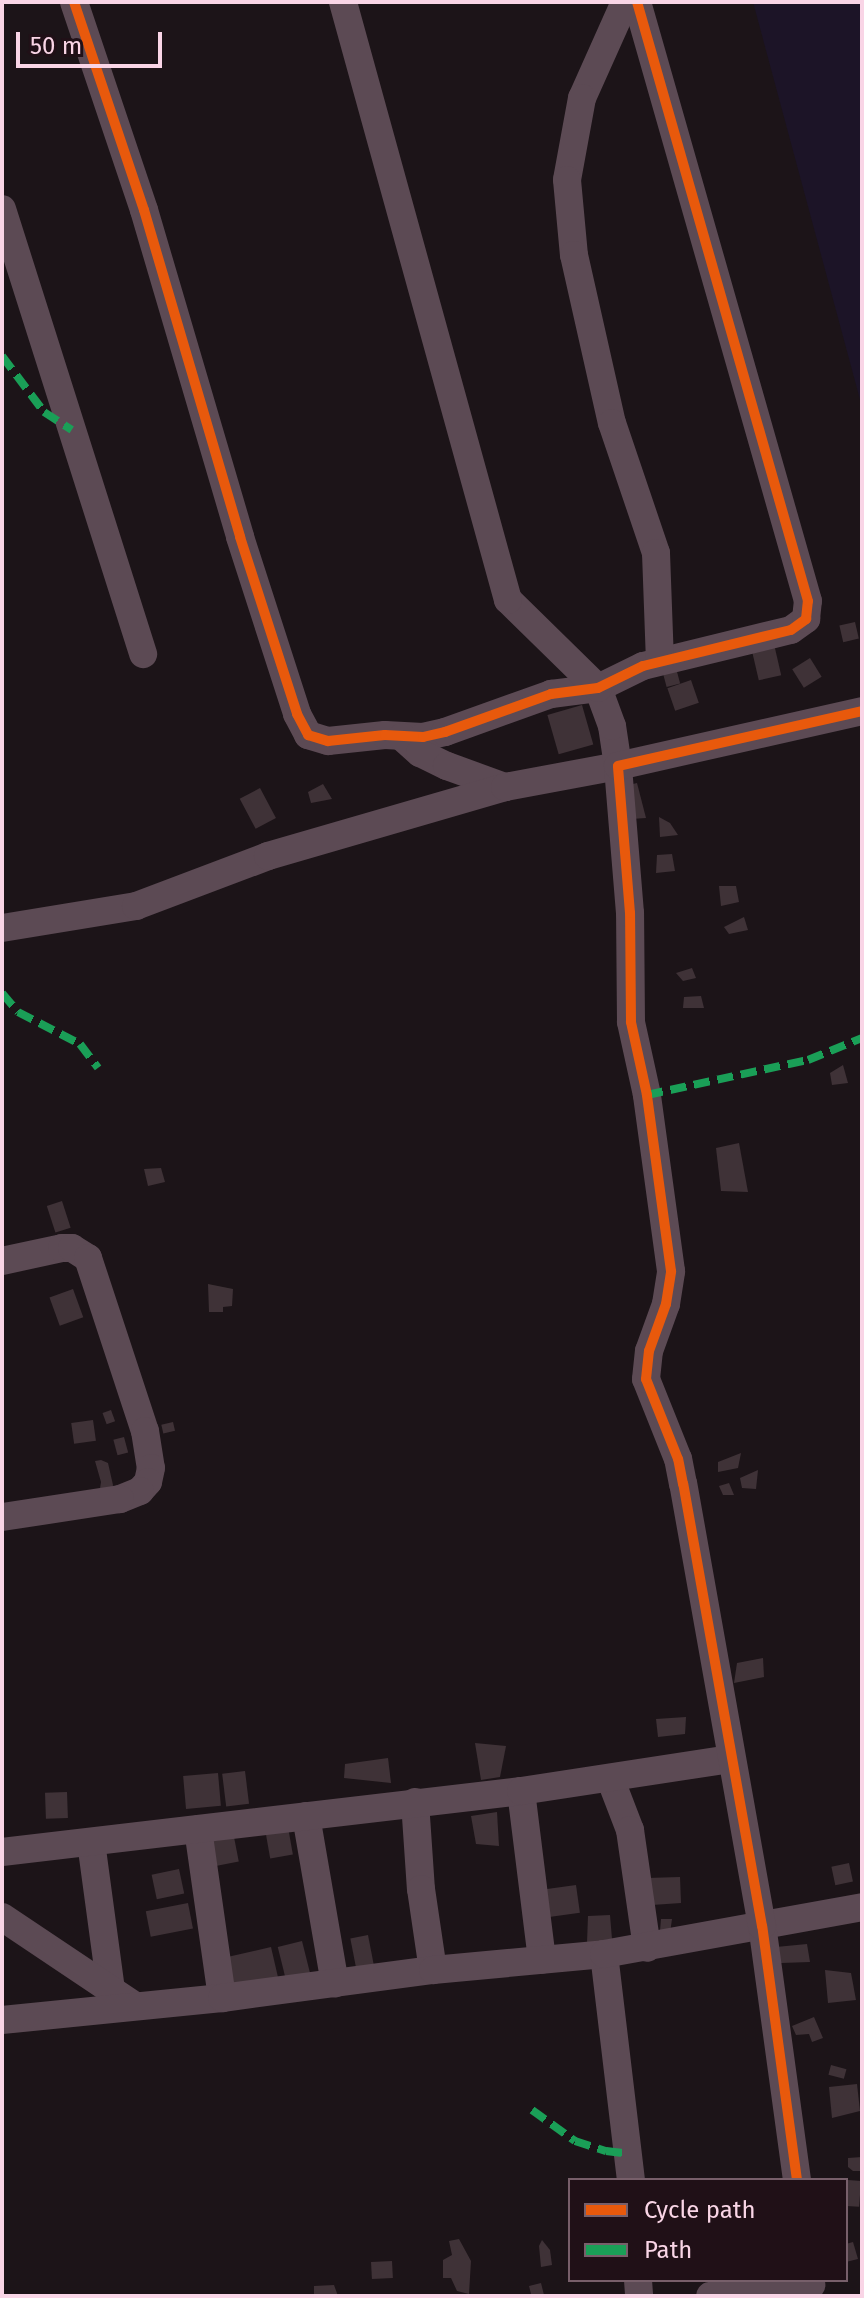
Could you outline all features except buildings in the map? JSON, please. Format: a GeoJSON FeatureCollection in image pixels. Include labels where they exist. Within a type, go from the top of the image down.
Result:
{"type":"FeatureCollection","features":[{"type":"Feature","properties":{"kind":"street"},"geometry":{"type":"LineString","coordinates":[[74,2],[144,210],[240,537],[303,728],[314,739],[328,741],[354,736],[402,737],[445,732],[551,694],[598,688],[623,672],[660,661],[791,630],[800,626],[809,611],[637,2]]}},
{"type":"Feature","properties":{"kind":"street"},"geometry":{"type":"LineString","coordinates":[[343,2],[508,600],[598,688],[612,726],[630,913],[631,1022],[652,1125],[671,1271],[666,1304],[649,1351],[646,1379],[678,1459],[762,1926],[797,2178]]}},
{"type":"Feature","properties":{"kind":"street"},"geometry":{"type":"LineString","coordinates":[[625,2],[582,98],[567,180],[574,255],[612,423],[656,553],[660,661]]}},
{"type":"Feature","properties":{"kind":"street"},"geometry":{"type":"LineString","coordinates":[[2,209],[143,654]]}},
{"type":"Feature","properties":{"kind":"street"},"geometry":{"type":"LineString","coordinates":[[2,928],[136,906],[268,856],[505,787],[618,766],[862,711]]}},
{"type":"Feature","properties":{"kind":"street"},"geometry":{"type":"LineString","coordinates":[[402,737],[420,753],[505,787]]}},
{"type":"Feature","properties":{"kind":"street"},"geometry":{"type":"LineString","coordinates":[[2,1261],[62,1248],[72,1248],[88,1258],[141,1416],[151,1468],[148,1482],[140,1491],[120,1499],[5,1508]]}},
{"type":"Feature","properties":{"kind":"street"},"geometry":{"type":"LineString","coordinates":[[2,1852],[521,1791],[730,1759]]}},
{"type":"Feature","properties":{"kind":"street"},"geometry":{"type":"LineString","coordinates":[[610,1778],[630,1830],[647,1948]]}},
{"type":"Feature","properties":{"kind":"street"},"geometry":{"type":"LineString","coordinates":[[521,1791],[542,1960]]}},
{"type":"Feature","properties":{"kind":"street"},"geometry":{"type":"LineString","coordinates":[[415,1802],[421,1889],[433,1970]]}},
{"type":"Feature","properties":{"kind":"street"},"geometry":{"type":"LineString","coordinates":[[306,1816],[335,1984]]}},
{"type":"Feature","properties":{"kind":"street"},"geometry":{"type":"LineString","coordinates":[[198,1829],[222,1998]]}},
{"type":"Feature","properties":{"kind":"street"},"geometry":{"type":"LineString","coordinates":[[91,1842],[111,1989]]}},
{"type":"Feature","properties":{"kind":"street"},"geometry":{"type":"LineString","coordinates":[[2,2020],[222,1998],[433,1970],[604,1954],[862,1907]]}},
{"type":"Feature","properties":{"kind":"street"},"geometry":{"type":"LineString","coordinates":[[2,1917],[135,2006]]}},
{"type":"Feature","properties":{"kind":"street"},"geometry":{"type":"LineString","coordinates":[[604,1954],[631,2178]]}},
{"type":"Feature","properties":{"kind":"street"},"geometry":{"type":"LineString","coordinates":[[710,2296],[811,2287]]}},
{"type":"Feature","properties":{"kind":"shaded area"},"geometry":{"type":"Polygon","coordinates":[[[753,2],[862,2],[862,407],[753,2]]]}},
{"type":"Feature","properties":{"kind":"marked path"},"geometry":{"type":"LineString","coordinates":[[2,356],[44,412],[72,430]]}},
{"type":"Feature","properties":{"kind":"marked path"},"geometry":{"type":"LineString","coordinates":[[2,993],[18,1012],[80,1044],[98,1068]]}},
{"type":"Feature","properties":{"kind":"marked path"},"geometry":{"type":"LineString","coordinates":[[647,1095],[808,1060],[862,1038]]}},
{"type":"Feature","properties":{"kind":"marked path"},"geometry":{"type":"LineString","coordinates":[[532,2110],[575,2141],[606,2151],[629,2154]]}},
{"type":"Feature","properties":{"kind":"cycle path"},"geometry":{"type":"LineString","coordinates":[[74,2],[144,210],[240,537],[297,714],[308,735],[328,741],[385,735],[423,737],[445,732],[551,694],[598,688],[643,666],[791,630],[806,619],[808,601],[637,2]]}},
{"type":"Feature","properties":{"kind":"cycle path"},"geometry":{"type":"LineString","coordinates":[[797,2178],[762,1926],[683,1484],[678,1459],[646,1379],[649,1351],[666,1304],[671,1271],[647,1095],[631,1022],[630,913],[618,766],[862,711]]}}]}
